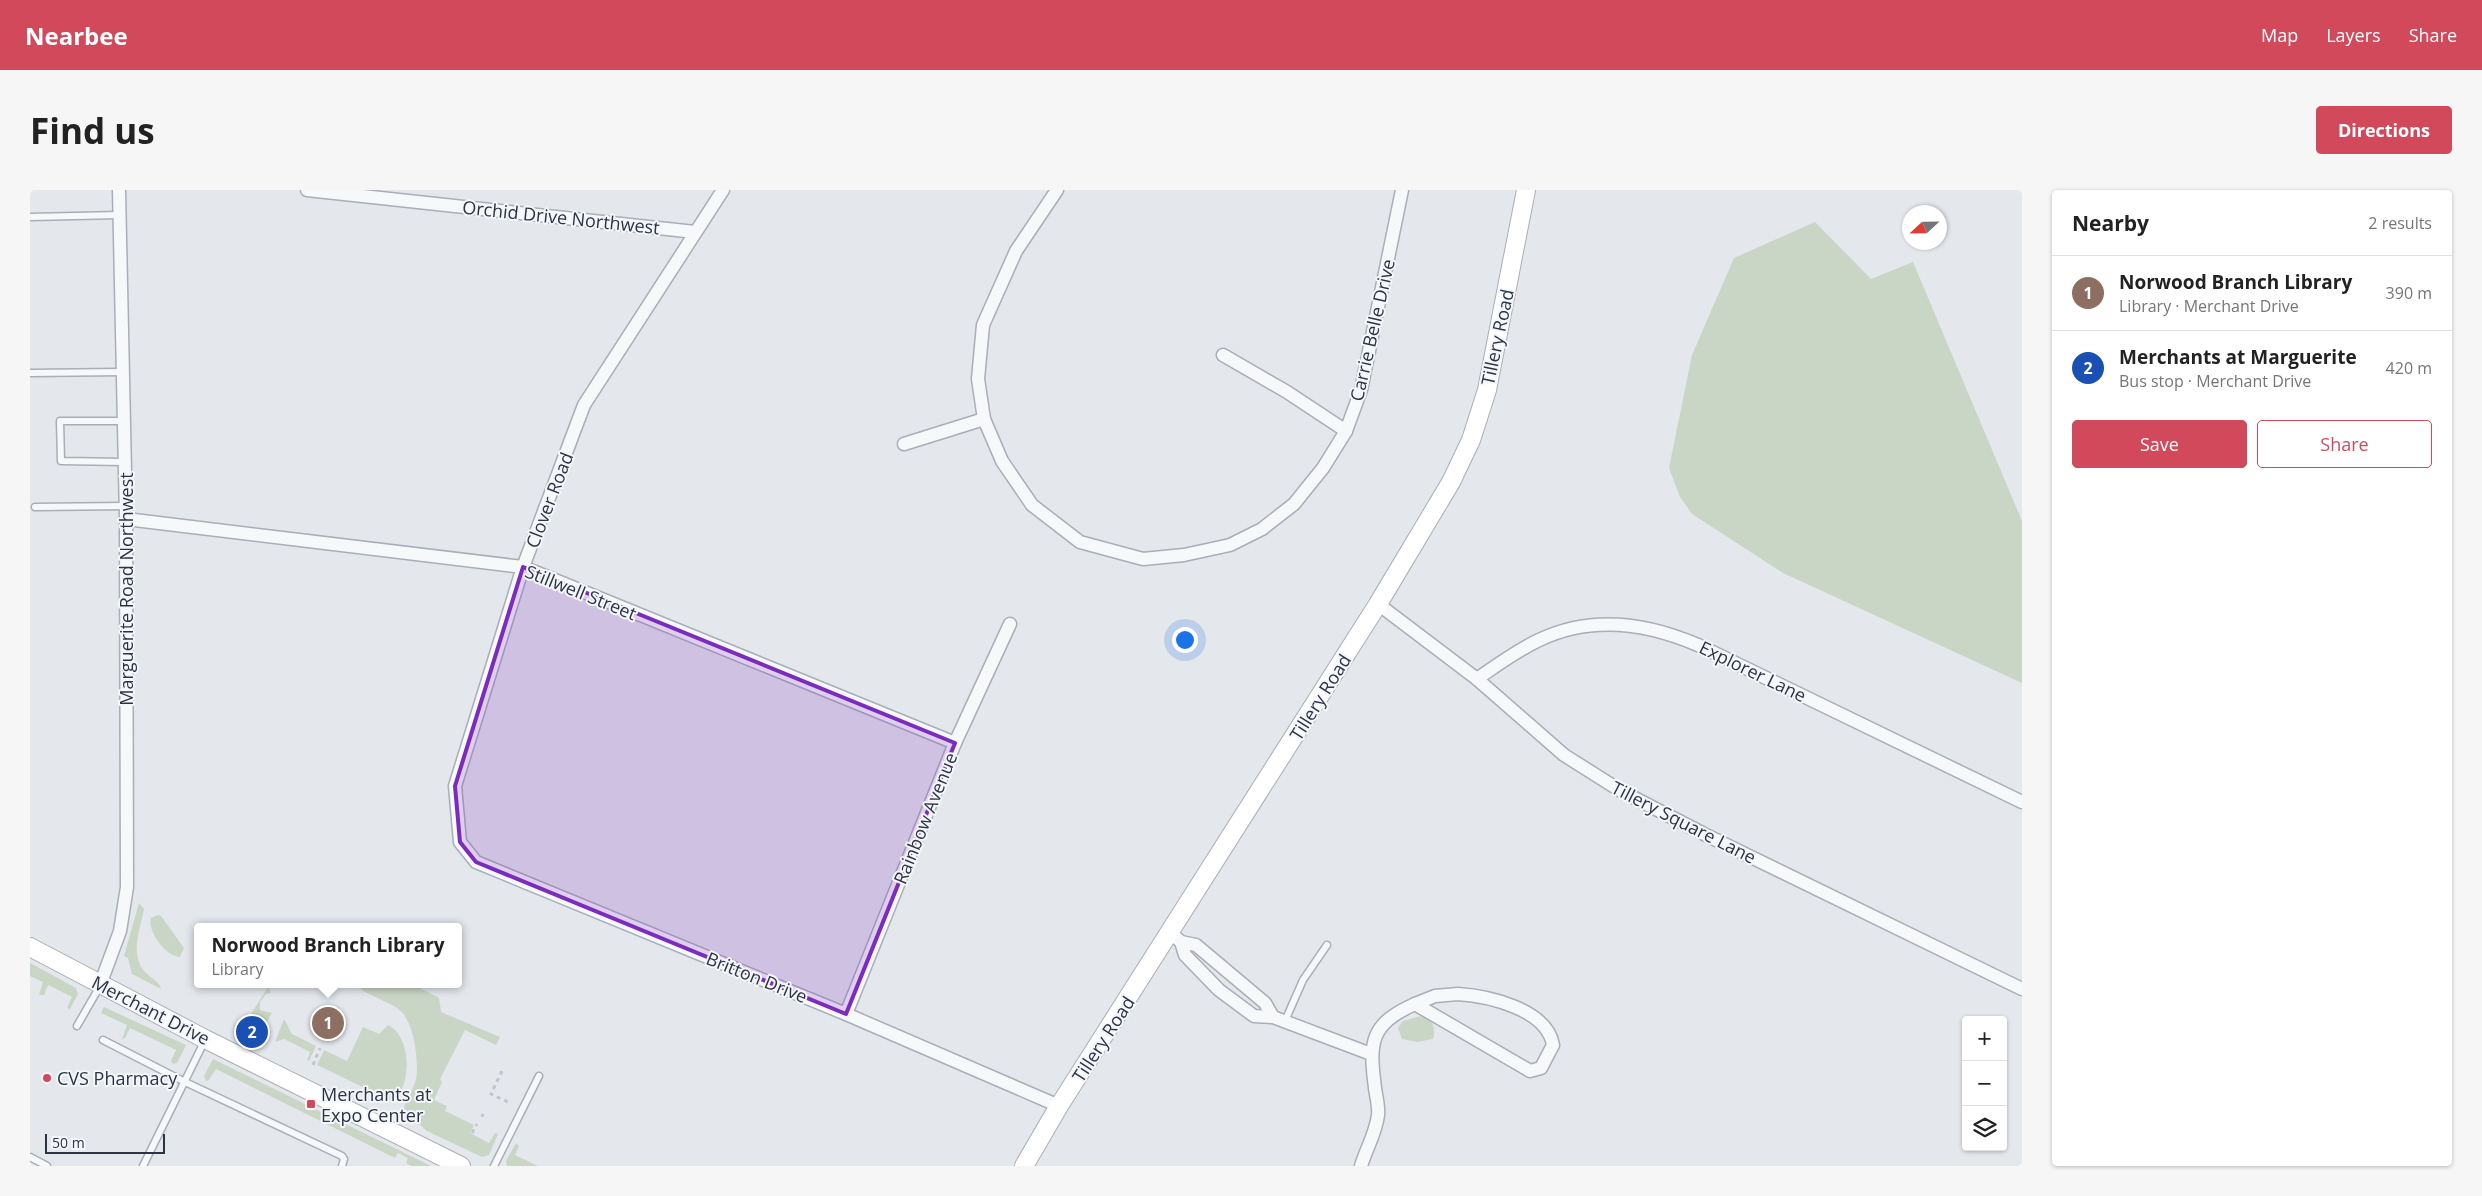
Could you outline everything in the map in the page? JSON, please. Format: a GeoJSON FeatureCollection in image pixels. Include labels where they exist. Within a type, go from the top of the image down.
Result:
{"type":"FeatureCollection","features":[{"type":"Feature","properties":{"kind":"street","name":"Marguerite Road Northwest"},"geometry":{"type":"LineString","coordinates":[[100,985],[120,931],[127,887],[126,512],[119,190]]}},
{"type":"Feature","properties":{"kind":"street","name":"Orchid Drive Northwest"},"geometry":{"type":"LineString","coordinates":[[307,190],[695,232]]}},
{"type":"Feature","properties":{"kind":"street","name":"Clover Road"},"geometry":{"type":"LineString","coordinates":[[460,842],[454,786],[524,567],[584,405],[723,190]]}},
{"type":"Feature","properties":{"kind":"street","name":"Carrie Belle Drive"},"geometry":{"type":"LineString","coordinates":[[1057,190],[1016,251],[983,325],[978,380],[984,419],[1002,461],[1032,505],[1080,542],[1143,559],[1184,555],[1230,544],[1262,529],[1294,504],[1323,468],[1346,431],[1361,390],[1402,190]]}},
{"type":"Feature","properties":{"kind":"street","name":"Tillery Road"},"geometry":{"type":"LineString","coordinates":[[1024,1166],[1059,1106],[1176,938],[1424,531],[1451,482],[1471,440],[1487,390],[1526,190]]}},
{"type":"Feature","properties":{"kind":"street"},"geometry":{"type":"LineString","coordinates":[[1223,355],[1287,392],[1346,431]]}},
{"type":"Feature","properties":{"kind":"street"},"geometry":{"type":"LineString","coordinates":[[904,444],[984,419]]}},
{"type":"Feature","properties":{"kind":"street","name":"Stillwell Street"},"geometry":{"type":"LineString","coordinates":[[126,512],[524,567],[955,743]]}},
{"type":"Feature","properties":{"kind":"street","name":"Tillery Square Lane"},"geometry":{"type":"LineString","coordinates":[[1378,604],[1477,679],[1564,755],[1621,791],[1706,835],[2022,989]]}},
{"type":"Feature","properties":{"kind":"street","name":"Rainbow Avenue"},"geometry":{"type":"LineString","coordinates":[[846,1014],[955,743],[1010,624]]}},
{"type":"Feature","properties":{"kind":"street","name":"Explorer Lane"},"geometry":{"type":"LineString","coordinates":[[1477,679],[1516,652],[1540,639],[1566,630],[1619,624],[1646,627],[1672,634],[1698,645],[2022,802]]}},
{"type":"Feature","properties":{"kind":"street","name":"Britton Drive"},"geometry":{"type":"LineString","coordinates":[[460,842],[476,862],[846,1014],[1059,1106]]}},
{"type":"Feature","properties":{"kind":"street"},"geometry":{"type":"LineString","coordinates":[[1176,938],[1196,945],[1264,1003],[1279,1019]]}},
{"type":"Feature","properties":{"kind":"street"},"geometry":{"type":"LineString","coordinates":[[1176,938],[1185,955],[1240,1007],[1254,1016],[1279,1019],[1371,1054]]}},
{"type":"Feature","properties":{"kind":"street","name":"Merchant Drive"},"geometry":{"type":"LineString","coordinates":[[30,947],[205,1039],[460,1166]]}},
{"type":"Feature","properties":{"kind":"street"},"geometry":{"type":"LineString","coordinates":[[1361,1166],[1376,1132],[1378,1112],[1371,1054],[1381,1024],[1394,1013],[1415,1004],[1435,996],[1479,995],[1506,1002],[1530,1015],[1544,1027],[1553,1045],[1542,1068],[1530,1071],[1415,1004]]}},
{"type":"Feature","properties":{"kind":"lane"},"geometry":{"type":"LineString","coordinates":[[30,217],[120,215]]}},
{"type":"Feature","properties":{"kind":"lane"},"geometry":{"type":"LineString","coordinates":[[30,373],[123,372]]}},
{"type":"Feature","properties":{"kind":"lane"},"geometry":{"type":"LineString","coordinates":[[124,421],[60,421],[61,461],[125,462]]}},
{"type":"Feature","properties":{"kind":"lane"},"geometry":{"type":"LineString","coordinates":[[36,507],[126,512]]}},
{"type":"Feature","properties":{"kind":"lane"},"geometry":{"type":"LineString","coordinates":[[1279,1019],[1326,945]]}},
{"type":"Feature","properties":{"kind":"lane"},"geometry":{"type":"LineString","coordinates":[[77,1026],[100,985]]}},
{"type":"Feature","properties":{"kind":"lane"},"geometry":{"type":"LineString","coordinates":[[143,1166],[205,1039]]}},
{"type":"Feature","properties":{"kind":"lane"},"geometry":{"type":"LineString","coordinates":[[103,1040],[183,1081],[342,1156],[342,1166]]}},
{"type":"Feature","properties":{"kind":"lane"},"geometry":{"type":"LineString","coordinates":[[494,1166],[539,1076]]}},
{"type":"Feature","properties":{"kind":"lane"},"geometry":{"type":"LineString","coordinates":[[30,1157],[47,1166]]}},
{"type":"Feature","properties":{"kind":"path"},"geometry":{"type":"LineString","coordinates":[[313,1065],[320,1048]]}},
{"type":"Feature","properties":{"kind":"path"},"geometry":{"type":"LineString","coordinates":[[502,1071],[491,1094],[510,1103]]}},
{"type":"Feature","properties":{"kind":"path"},"geometry":{"type":"LineString","coordinates":[[472,1133],[477,1124]]}},
{"type":"Feature","properties":{"kind":"highlighted area"},"geometry":{"type":"Polygon","coordinates":[[[523,567],[955,743],[846,1014],[476,862],[460,842],[455,786],[523,567]]]}},
{"type":"Feature","properties":{"kind":"green space"},"geometry":{"type":"Polygon","coordinates":[[[1815,222],[1871,279],[1913,262],[2022,521],[2022,683],[1783,573],[1692,514],[1680,497],[1669,468],[1692,355],[1734,258],[1815,222]]]}},
{"type":"Feature","properties":{"kind":"green space"},"geometry":{"type":"Polygon","coordinates":[[[139,903],[144,909],[137,942],[138,959],[146,973],[157,982],[161,989],[132,974],[128,958],[124,956],[139,903]]]}},
{"type":"Feature","properties":{"kind":"green space"},"geometry":{"type":"Polygon","coordinates":[[[158,915],[161,916],[184,948],[180,957],[169,953],[155,936],[152,930],[151,918],[158,915]]]}},
{"type":"Feature","properties":{"kind":"green space"},"geometry":{"type":"Polygon","coordinates":[[[30,963],[76,988],[78,994],[70,1009],[67,1008],[72,997],[48,985],[44,995],[39,995],[43,982],[30,976],[30,963]]]}},
{"type":"Feature","properties":{"kind":"green space"},"geometry":{"type":"Polygon","coordinates":[[[267,988],[270,988],[271,993],[266,994],[260,1002],[260,1010],[272,1013],[261,1033],[246,1035],[243,1030],[234,1027],[236,1024],[242,1028],[267,988]]]}},
{"type":"Feature","properties":{"kind":"green space"},"geometry":{"type":"Polygon","coordinates":[[[360,988],[420,988],[439,998],[441,1012],[500,1037],[496,1045],[465,1030],[440,1079],[442,1082],[434,1100],[447,1106],[445,1111],[474,1125],[470,1133],[489,1143],[495,1133],[498,1134],[489,1155],[482,1157],[427,1131],[404,1110],[406,1101],[415,1083],[417,1071],[412,1032],[406,1018],[398,1008],[360,988]]]}},
{"type":"Feature","properties":{"kind":"green space"},"geometry":{"type":"Polygon","coordinates":[[[104,1007],[186,1045],[177,1063],[173,1064],[171,1061],[176,1050],[130,1028],[125,1038],[122,1039],[127,1025],[101,1013],[104,1007]]]}},
{"type":"Feature","properties":{"kind":"green space"},"geometry":{"type":"Polygon","coordinates":[[[1425,1015],[1433,1026],[1433,1039],[1417,1042],[1402,1039],[1398,1028],[1403,1021],[1425,1015]]]}},
{"type":"Feature","properties":{"kind":"green space"},"geometry":{"type":"Polygon","coordinates":[[[284,1019],[292,1034],[316,1046],[309,1061],[307,1060],[310,1052],[284,1039],[275,1042],[284,1019]]]}},
{"type":"Feature","properties":{"kind":"green space"},"geometry":{"type":"Polygon","coordinates":[[[388,1025],[396,1031],[401,1039],[407,1060],[401,1092],[395,1099],[387,1101],[374,1096],[375,1093],[317,1065],[324,1050],[347,1061],[363,1027],[379,1034],[388,1025]]]}},
{"type":"Feature","properties":{"kind":"green space"},"geometry":{"type":"Polygon","coordinates":[[[213,1059],[431,1166],[411,1166],[406,1163],[408,1158],[398,1153],[395,1158],[216,1069],[209,1080],[206,1081],[204,1076],[213,1059]]]}},
{"type":"Feature","properties":{"kind":"green space"},"geometry":{"type":"Polygon","coordinates":[[[516,1143],[519,1146],[515,1155],[538,1166],[507,1166],[506,1161],[516,1143]]]}},
{"type":"Feature","properties":{"kind":"place","name":"Norwood Branch Library"},"geometry":{"type":"Point","coordinates":[328,1023]}},
{"type":"Feature","properties":{"kind":"place","name":"Merchants at Marguerite"},"geometry":{"type":"Point","coordinates":[252,1032]}},
{"type":"Feature","properties":{"kind":"place","name":"CVS Pharmacy"},"geometry":{"type":"Point","coordinates":[47,1078]}},
{"type":"Feature","properties":{"kind":"place","name":"Merchants at Expo Center"},"geometry":{"type":"Point","coordinates":[311,1104]}}]}
